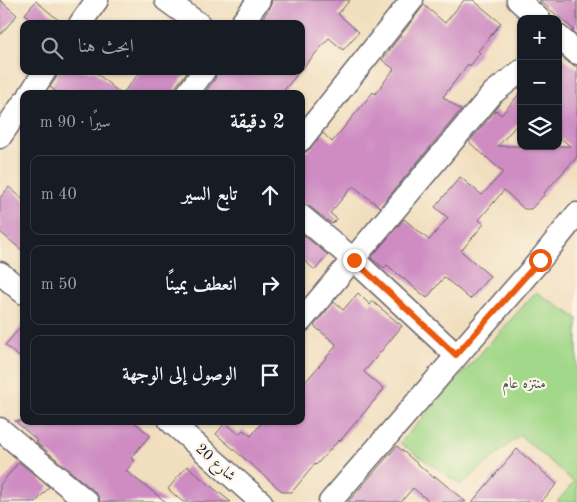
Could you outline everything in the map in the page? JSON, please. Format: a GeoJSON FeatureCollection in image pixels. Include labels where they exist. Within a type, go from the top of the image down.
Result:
{"type":"FeatureCollection","features":[{"type":"Feature","properties":{"kind":"street"},"geometry":{"type":"LineString","coordinates":[[83,20],[97,0]]}},
{"type":"Feature","properties":{"kind":"street"},"geometry":{"type":"LineString","coordinates":[[166,0],[194,20]]}},
{"type":"Feature","properties":{"kind":"street"},"geometry":{"type":"LineString","coordinates":[[244,20],[259,0]]}},
{"type":"Feature","properties":{"kind":"street"},"geometry":{"type":"LineString","coordinates":[[305,135],[412,0]]}},
{"type":"Feature","properties":{"kind":"street"},"geometry":{"type":"LineString","coordinates":[[518,0],[535,15]]}},
{"type":"Feature","properties":{"kind":"street"},"geometry":{"type":"LineString","coordinates":[[305,316],[493,93],[517,74]]}},
{"type":"Feature","properties":{"kind":"street"},"geometry":{"type":"LineString","coordinates":[[33,90],[43,75]]}},
{"type":"Feature","properties":{"kind":"street"},"geometry":{"type":"LineString","coordinates":[[190,90],[201,75]]}},
{"type":"Feature","properties":{"kind":"street"},"geometry":{"type":"LineString","coordinates":[[0,137],[20,108]]}},
{"type":"Feature","properties":{"kind":"street"},"geometry":{"type":"LineString","coordinates":[[330,502],[540,260],[577,214]]}},
{"type":"Feature","properties":{"kind":"street"},"geometry":{"type":"LineString","coordinates":[[305,219],[354,260],[456,355]]}},
{"type":"Feature","properties":{"kind":"street"},"geometry":{"type":"LineString","coordinates":[[0,273],[20,290]]}},
{"type":"Feature","properties":{"kind":"street","name":"شارع 20"},"geometry":{"type":"LineString","coordinates":[[174,425],[261,502]]}},
{"type":"Feature","properties":{"kind":"street"},"geometry":{"type":"LineString","coordinates":[[0,429],[87,502]]}},
{"type":"Feature","properties":{"kind":"green space","name":"منتزه عام"},"geometry":{"type":"Polygon","coordinates":[[[536,292],[577,318],[577,502],[557,502],[574,482],[520,435],[461,485],[400,443],[536,292]]]}},
{"type":"Feature","properties":{"kind":"building"},"geometry":{"type":"Polygon","coordinates":[[[0,0],[17,15],[0,35],[0,0]]]}},
{"type":"Feature","properties":{"kind":"building"},"geometry":{"type":"Polygon","coordinates":[[[272,0],[350,0],[338,14],[359,32],[343,50],[329,38],[305,65],[305,20],[261,20],[270,8],[272,0]]]}},
{"type":"Feature","properties":{"kind":"building"},"geometry":{"type":"Polygon","coordinates":[[[464,0],[473,0],[501,23],[478,51],[480,53],[470,66],[468,64],[443,97],[461,110],[380,207],[353,186],[330,213],[337,219],[332,224],[305,204],[305,152],[311,148],[323,133],[332,142],[373,92],[375,94],[394,69],[382,60],[424,5],[445,23],[464,0]]]}},
{"type":"Feature","properties":{"kind":"building"},"geometry":{"type":"Polygon","coordinates":[[[539,0],[577,0],[577,35],[562,20],[562,15],[556,15],[539,0]]]}},
{"type":"Feature","properties":{"kind":"building"},"geometry":{"type":"Polygon","coordinates":[[[36,1],[58,20],[32,20],[25,14],[36,1]]]}},
{"type":"Feature","properties":{"kind":"building"},"geometry":{"type":"Polygon","coordinates":[[[562,57],[574,66],[577,66],[577,157],[531,209],[524,209],[504,190],[479,220],[484,224],[461,251],[490,276],[470,299],[444,277],[427,298],[387,265],[384,268],[371,258],[404,219],[429,240],[448,218],[435,207],[460,177],[482,195],[503,172],[469,142],[496,110],[501,115],[517,97],[517,125],[498,146],[517,146],[517,150],[562,150],[562,146],[570,146],[562,139],[562,57]]]}},
{"type":"Feature","properties":{"kind":"building"},"geometry":{"type":"Polygon","coordinates":[[[57,75],[99,75],[116,90],[54,90],[50,87],[57,75]]]}},
{"type":"Feature","properties":{"kind":"building"},"geometry":{"type":"Polygon","coordinates":[[[138,75],[185,75],[175,90],[125,90],[138,75]]]}},
{"type":"Feature","properties":{"kind":"building"},"geometry":{"type":"Polygon","coordinates":[[[216,75],[297,75],[284,90],[207,90],[216,75]]]}},
{"type":"Feature","properties":{"kind":"building"},"geometry":{"type":"Polygon","coordinates":[[[9,187],[20,197],[20,249],[0,232],[0,198],[9,187]]]}},
{"type":"Feature","properties":{"kind":"building"},"geometry":{"type":"Polygon","coordinates":[[[305,236],[328,255],[315,270],[305,261],[305,236]]]}},
{"type":"Feature","properties":{"kind":"building"},"geometry":{"type":"Polygon","coordinates":[[[358,293],[370,305],[372,301],[402,326],[364,372],[384,389],[340,441],[315,464],[292,492],[283,492],[216,434],[223,425],[228,425],[239,434],[243,430],[251,436],[260,425],[305,425],[305,382],[336,346],[314,326],[334,302],[343,310],[358,293]]]}},
{"type":"Feature","properties":{"kind":"building"},"geometry":{"type":"Polygon","coordinates":[[[20,328],[20,358],[5,345],[20,328]]]}},
{"type":"Feature","properties":{"kind":"building"},"geometry":{"type":"Polygon","coordinates":[[[15,421],[20,421],[20,425],[138,425],[150,435],[131,458],[135,460],[126,471],[166,502],[100,502],[95,492],[36,442],[38,441],[15,421]]]}},
{"type":"Feature","properties":{"kind":"building"},"geometry":{"type":"Polygon","coordinates":[[[397,446],[434,478],[435,476],[466,502],[430,502],[413,488],[401,502],[348,502],[397,446]]]}},
{"type":"Feature","properties":{"kind":"building"},"geometry":{"type":"Polygon","coordinates":[[[517,449],[557,484],[541,502],[472,502],[517,449]]]}},
{"type":"Feature","properties":{"kind":"building"},"geometry":{"type":"Polygon","coordinates":[[[19,462],[49,487],[36,502],[0,502],[0,485],[19,462]]]}},
{"type":"Feature","properties":{"kind":"building"},"geometry":{"type":"Polygon","coordinates":[[[187,466],[231,502],[183,502],[168,489],[187,466]]]}},
{"type":"Feature","properties":{"kind":"route"},"geometry":{"type":"LineString","coordinates":[[354,260],[456,355],[540,260]]}}]}
